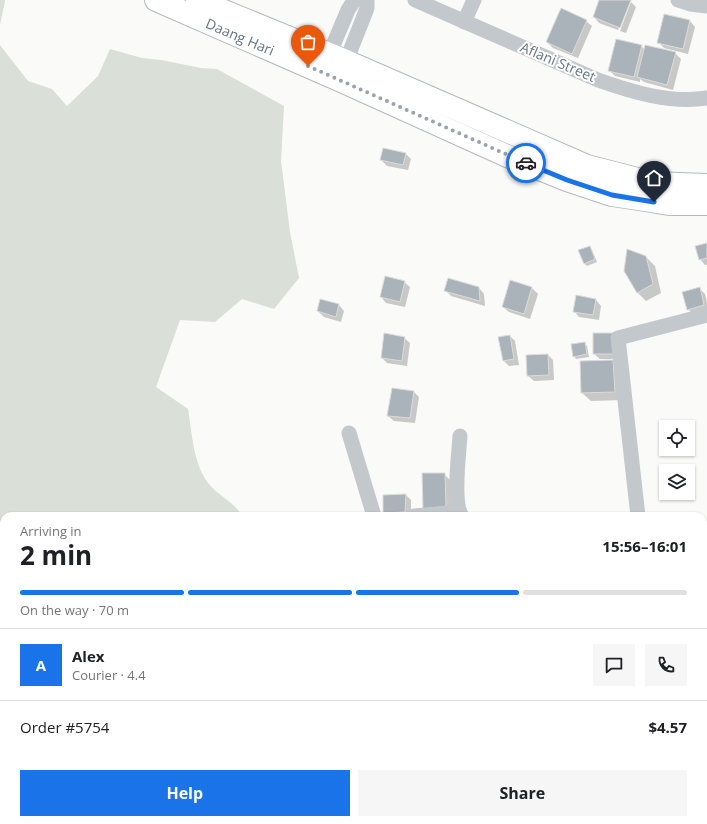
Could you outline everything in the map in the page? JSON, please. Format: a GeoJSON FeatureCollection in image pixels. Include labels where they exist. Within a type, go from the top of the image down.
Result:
{"type":"FeatureCollection","features":[{"type":"Feature","properties":{"kind":"main road","name":"Daang Hari"},"geometry":{"type":"LineString","coordinates":[[156,0],[526,138],[587,166],[653,183],[707,185]]}},
{"type":"Feature","properties":{"kind":"main road","name":"Daang Hari"},"geometry":{"type":"LineString","coordinates":[[197,0],[334,66],[505,155],[567,180],[612,195],[670,204],[707,204]]}},
{"type":"Feature","properties":{"kind":"street"},"geometry":{"type":"LineString","coordinates":[[334,66],[348,10],[356,0]]}},
{"type":"Feature","properties":{"kind":"street"},"geometry":{"type":"LineString","coordinates":[[334,66],[365,12],[367,0]]}},
{"type":"Feature","properties":{"kind":"street","name":"Aflani Street"},"geometry":{"type":"LineString","coordinates":[[415,0],[598,80],[625,90],[677,100],[707,98]]}},
{"type":"Feature","properties":{"kind":"street"},"geometry":{"type":"LineString","coordinates":[[464,22],[474,0]]}},
{"type":"Feature","properties":{"kind":"street"},"geometry":{"type":"LineString","coordinates":[[678,0],[690,4],[707,6]]}},
{"type":"Feature","properties":{"kind":"street"},"geometry":{"type":"LineString","coordinates":[[638,512],[618,338],[707,315]]}},
{"type":"Feature","properties":{"kind":"street"},"geometry":{"type":"LineString","coordinates":[[349,433],[373,512]]}},
{"type":"Feature","properties":{"kind":"street"},"geometry":{"type":"LineString","coordinates":[[460,436],[457,492],[461,512]]}},
{"type":"Feature","properties":{"kind":"shaded area"},"geometry":{"type":"Polygon","coordinates":[[[0,0],[5,1],[0,25],[0,0]]]}},
{"type":"Feature","properties":{"kind":"shaded area"},"geometry":{"type":"Polygon","coordinates":[[[0,45],[28,81],[52,89],[67,106],[98,76],[110,49],[142,58],[161,60],[201,68],[217,69],[284,106],[281,161],[290,232],[299,278],[274,309],[242,299],[215,322],[180,320],[156,387],[188,409],[196,458],[204,476],[209,484],[240,512],[0,512],[0,45]]]}},
{"type":"Feature","properties":{"kind":"building"},"geometry":{"type":"Polygon","coordinates":[[[599,0],[631,0],[620,28],[593,17],[599,0]]]}},
{"type":"Feature","properties":{"kind":"building"},"geometry":{"type":"Polygon","coordinates":[[[561,8],[587,20],[572,54],[546,42],[561,8]]]}},
{"type":"Feature","properties":{"kind":"building"},"geometry":{"type":"Polygon","coordinates":[[[664,14],[690,20],[683,49],[657,43],[664,14]]]}},
{"type":"Feature","properties":{"kind":"building"},"geometry":{"type":"Polygon","coordinates":[[[616,39],[642,45],[634,77],[608,71],[616,39]]]}},
{"type":"Feature","properties":{"kind":"building"},"geometry":{"type":"Polygon","coordinates":[[[645,45],[676,52],[667,85],[637,77],[645,45]]]}},
{"type":"Feature","properties":{"kind":"building"},"geometry":{"type":"Polygon","coordinates":[[[383,148],[406,153],[403,165],[380,160],[383,148]]]}},
{"type":"Feature","properties":{"kind":"building"},"geometry":{"type":"Polygon","coordinates":[[[707,243],[707,258],[699,260],[695,246],[707,243]]]}},
{"type":"Feature","properties":{"kind":"building"},"geometry":{"type":"Polygon","coordinates":[[[590,246],[595,259],[584,264],[578,250],[590,246]]]}},
{"type":"Feature","properties":{"kind":"building"},"geometry":{"type":"Polygon","coordinates":[[[627,249],[646,256],[653,284],[637,293],[624,271],[627,249]]]}},
{"type":"Feature","properties":{"kind":"building"},"geometry":{"type":"Polygon","coordinates":[[[385,276],[405,281],[400,302],[380,297],[385,276]]]}},
{"type":"Feature","properties":{"kind":"building"},"geometry":{"type":"Polygon","coordinates":[[[448,278],[479,287],[480,301],[444,291],[448,278]]]}},
{"type":"Feature","properties":{"kind":"building"},"geometry":{"type":"Polygon","coordinates":[[[510,280],[532,287],[524,314],[502,307],[510,280]]]}},
{"type":"Feature","properties":{"kind":"building"},"geometry":{"type":"Polygon","coordinates":[[[700,287],[704,305],[687,310],[682,292],[700,287]]]}},
{"type":"Feature","properties":{"kind":"building"},"geometry":{"type":"Polygon","coordinates":[[[576,295],[596,299],[593,315],[573,312],[576,295]]]}},
{"type":"Feature","properties":{"kind":"building"},"geometry":{"type":"Polygon","coordinates":[[[320,299],[339,304],[336,317],[317,311],[320,299]]]}},
{"type":"Feature","properties":{"kind":"building"},"geometry":{"type":"Polygon","coordinates":[[[384,333],[405,337],[402,361],[381,358],[384,333]]]}},
{"type":"Feature","properties":{"kind":"building"},"geometry":{"type":"Polygon","coordinates":[[[593,333],[614,333],[614,354],[593,354],[593,333]]]}},
{"type":"Feature","properties":{"kind":"building"},"geometry":{"type":"Polygon","coordinates":[[[510,335],[514,359],[503,361],[498,337],[510,335]]]}},
{"type":"Feature","properties":{"kind":"building"},"geometry":{"type":"Polygon","coordinates":[[[585,342],[587,354],[573,357],[571,344],[585,342]]]}},
{"type":"Feature","properties":{"kind":"building"},"geometry":{"type":"Polygon","coordinates":[[[548,354],[549,375],[527,376],[526,355],[548,354]]]}},
{"type":"Feature","properties":{"kind":"building"},"geometry":{"type":"Polygon","coordinates":[[[613,360],[615,392],[581,393],[580,361],[613,360]]]}},
{"type":"Feature","properties":{"kind":"building"},"geometry":{"type":"Polygon","coordinates":[[[392,388],[414,391],[410,418],[387,416],[392,388]]]}},
{"type":"Feature","properties":{"kind":"building"},"geometry":{"type":"Polygon","coordinates":[[[422,473],[445,473],[446,506],[423,510],[422,473]]]}},
{"type":"Feature","properties":{"kind":"building"},"geometry":{"type":"Polygon","coordinates":[[[406,494],[405,512],[383,512],[383,495],[406,494]]]}},
{"type":"Feature","properties":{"kind":"way so far"},"geometry":{"type":"LineString","coordinates":[[308,66],[505,155],[526,163]]}},
{"type":"Feature","properties":{"kind":"route"},"geometry":{"type":"LineString","coordinates":[[526,163],[567,180],[612,195],[654,202]]}}]}
